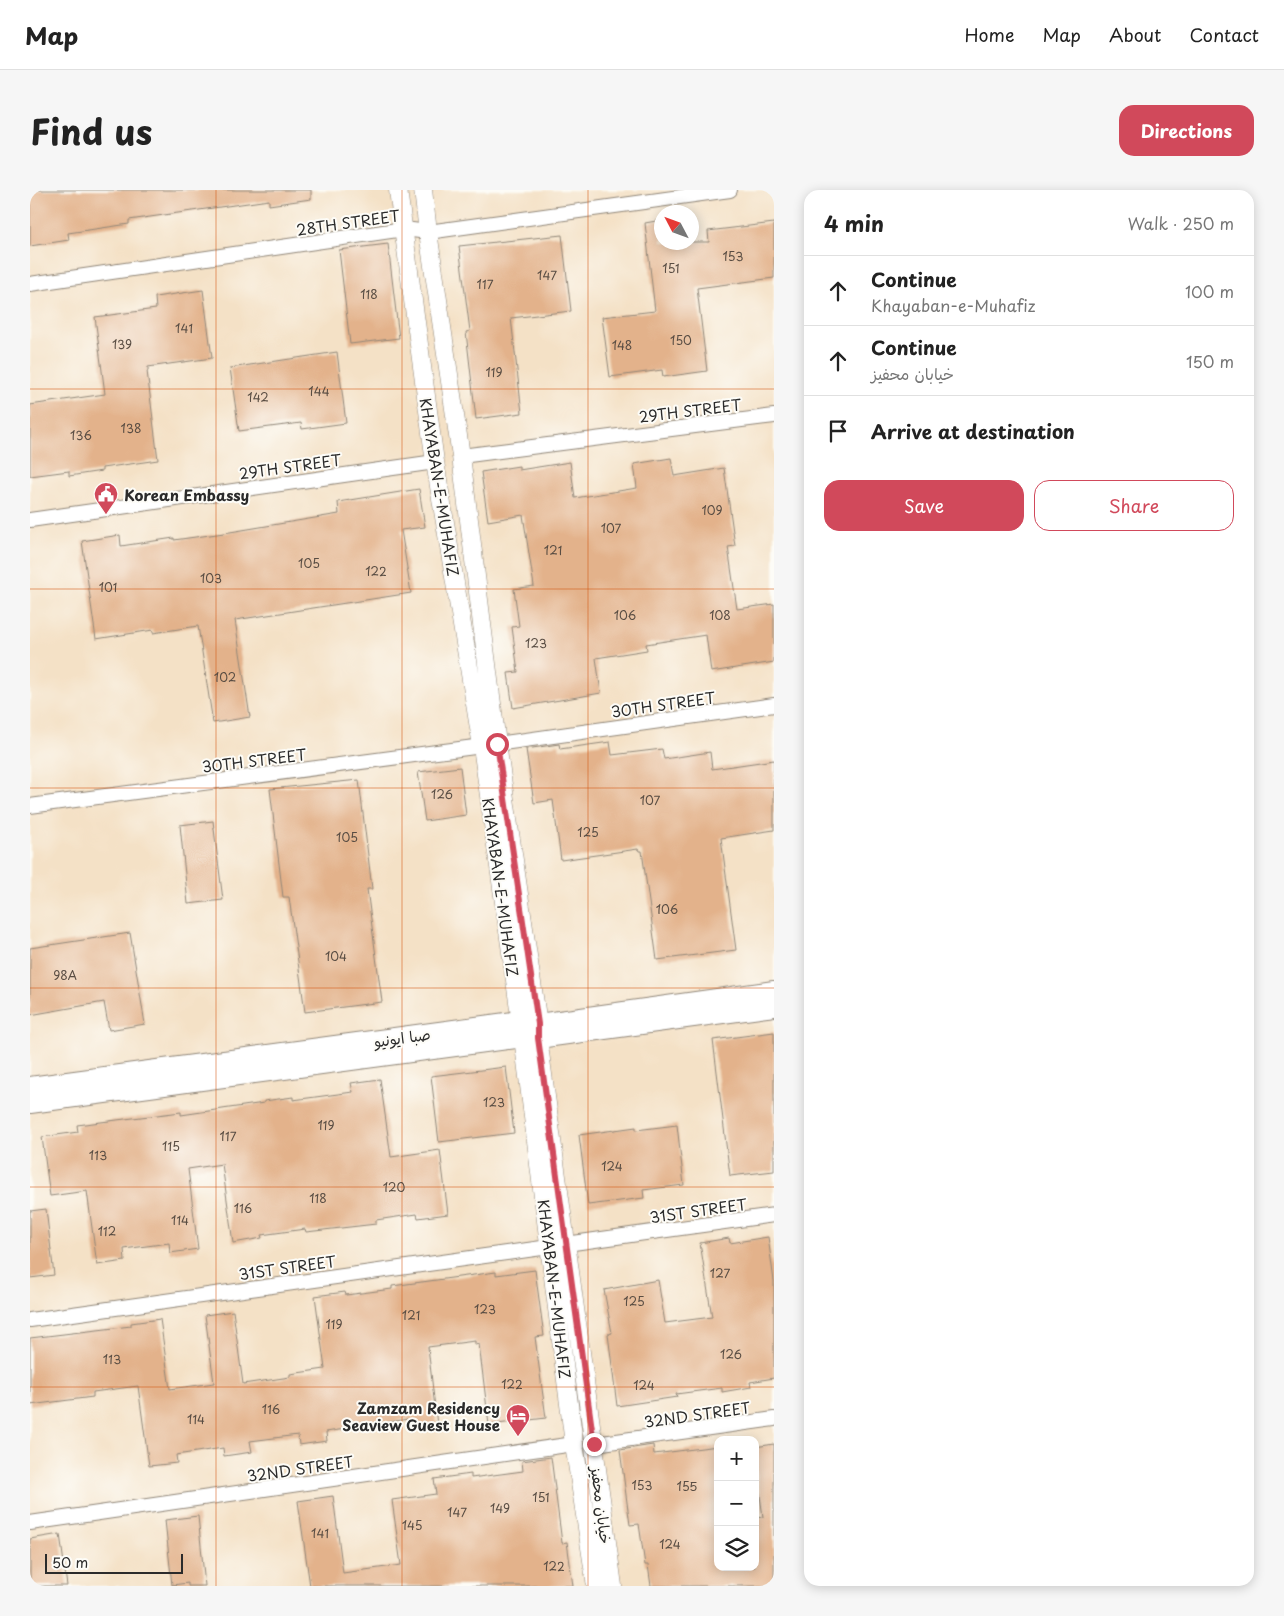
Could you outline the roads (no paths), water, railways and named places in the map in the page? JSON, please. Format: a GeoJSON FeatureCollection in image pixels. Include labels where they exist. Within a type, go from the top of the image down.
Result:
{"type":"FeatureCollection","features":[{"type":"Feature","properties":{"kind":"main road","name":"صبا ایونیو"},"geometry":{"type":"LineString","coordinates":[[30,1104],[530,1030],[774,991]]}},
{"type":"Feature","properties":{"kind":"main road","name":"صبا ایونیو"},"geometry":{"type":"LineString","coordinates":[[30,1088],[530,1030],[774,1006]]}},
{"type":"Feature","properties":{"kind":"street","name":"KHAYABAN-E-MUHAFIZ"},"geometry":{"type":"LineString","coordinates":[[398,190],[435,462],[489,745]]}},
{"type":"Feature","properties":{"kind":"street","name":"KHAYABAN-E-MUHAFIZ"},"geometry":{"type":"LineString","coordinates":[[423,190],[460,456],[489,745],[530,1030]]}},
{"type":"Feature","properties":{"kind":"street","name":"28TH STREET"},"geometry":{"type":"LineString","coordinates":[[30,284],[404,229],[428,232],[730,190]]}},
{"type":"Feature","properties":{"kind":"street","name":"29TH STREET"},"geometry":{"type":"LineString","coordinates":[[460,456],[774,416]]}},
{"type":"Feature","properties":{"kind":"street","name":"29TH STREET"},"geometry":{"type":"LineString","coordinates":[[30,520],[435,462]]}},
{"type":"Feature","properties":{"kind":"street","name":"30TH STREET"},"geometry":{"type":"LineString","coordinates":[[30,806],[774,705]]}},
{"type":"Feature","properties":{"kind":"street","name":"خیابان محفیز"},"geometry":{"type":"LineString","coordinates":[[530,1030],[558,1246],[594,1444],[600,1555],[612,1586]]}},
{"type":"Feature","properties":{"kind":"street","name":"31ST STREET"},"geometry":{"type":"LineString","coordinates":[[30,1320],[774,1215]]}},
{"type":"Feature","properties":{"kind":"street","name":"KHAYABAN-E-MUHAFIZ"},"geometry":{"type":"LineString","coordinates":[[558,1246],[574,1444],[600,1555],[596,1586]]}},
{"type":"Feature","properties":{"kind":"street","name":"32ND STREET"},"geometry":{"type":"LineString","coordinates":[[594,1444],[774,1420]]}},
{"type":"Feature","properties":{"kind":"street","name":"32ND STREET"},"geometry":{"type":"LineString","coordinates":[[30,1523],[574,1444]]}},
{"type":"Feature","properties":{"kind":"place","name":"Korean Embassy"},"geometry":{"type":"Point","coordinates":[106,515]}},
{"type":"Feature","properties":{"kind":"place","name":"Zamzam Residency Seaview Guest House"},"geometry":{"type":"Point","coordinates":[518,1437]}}]}
